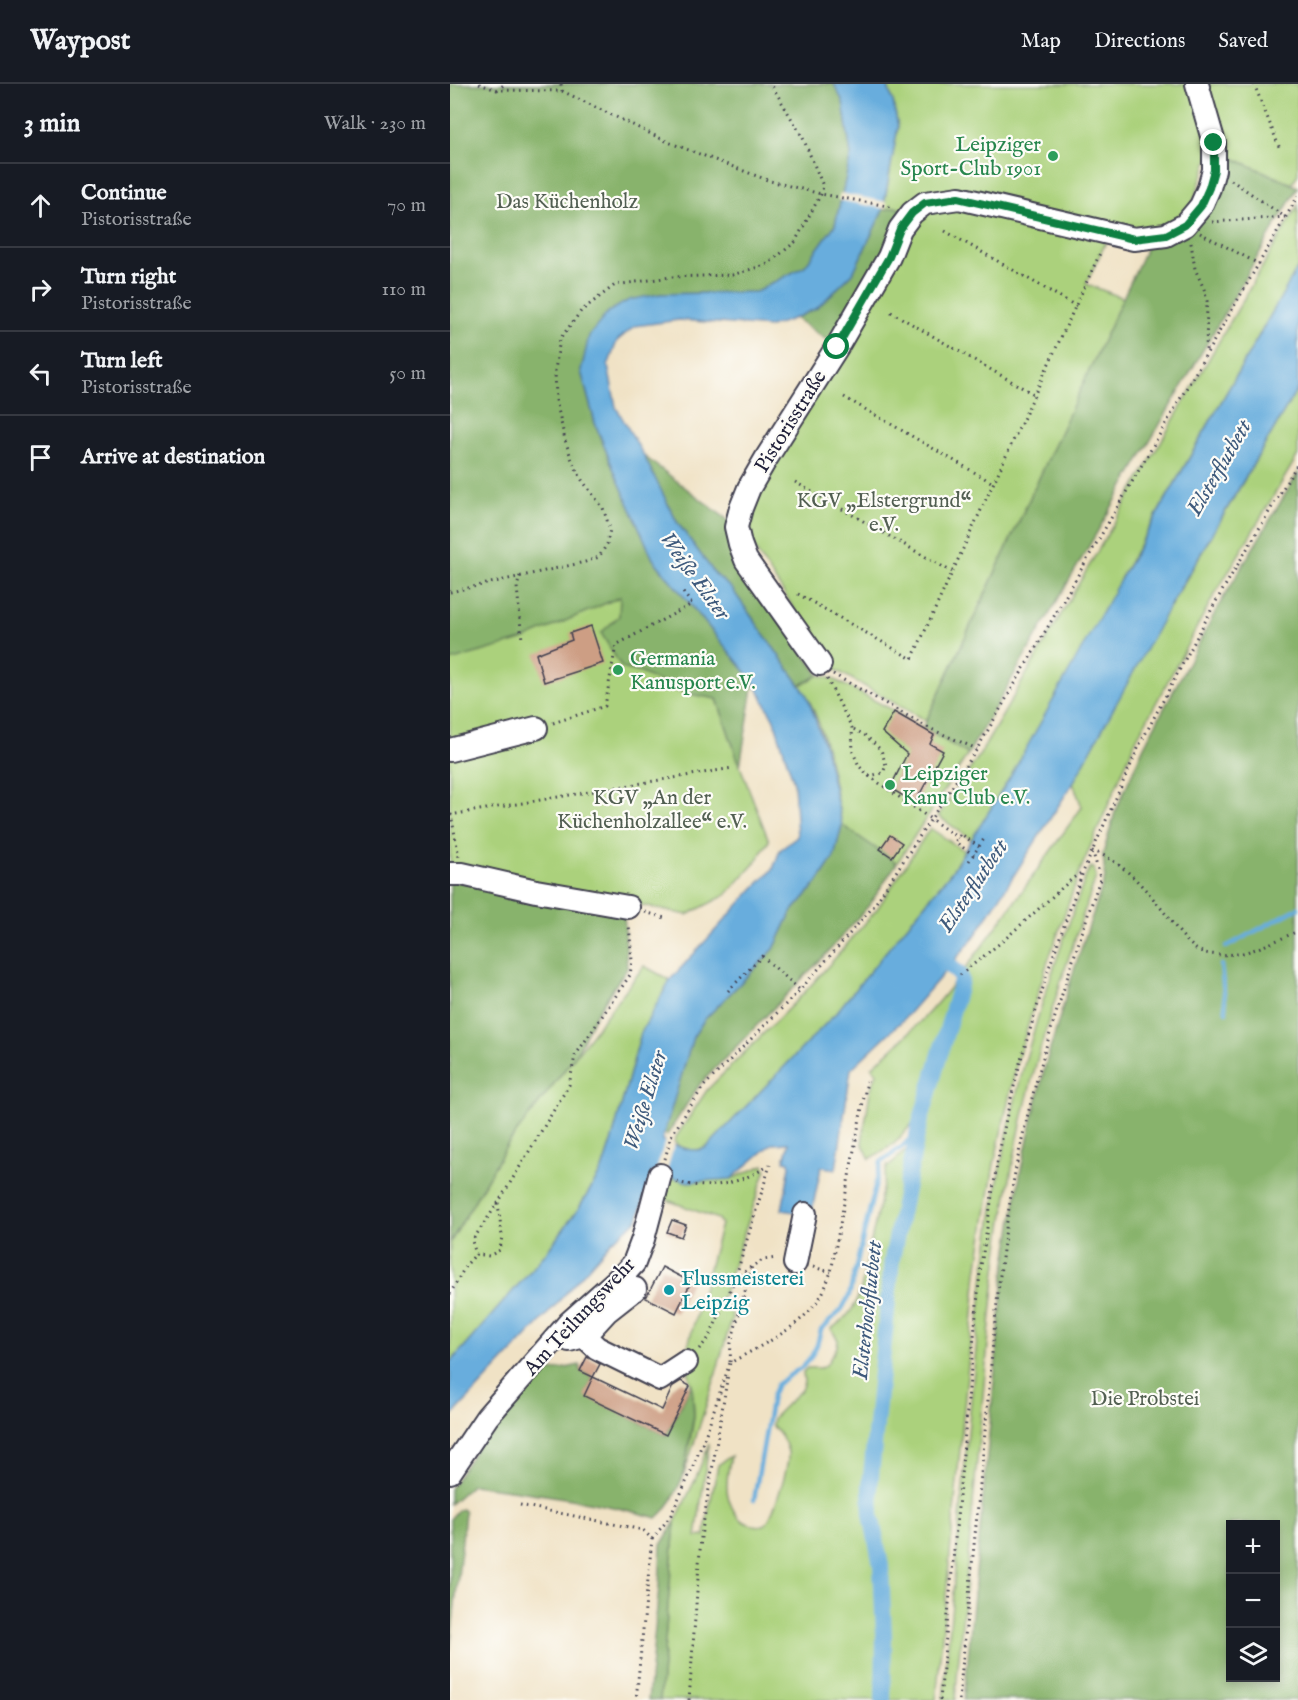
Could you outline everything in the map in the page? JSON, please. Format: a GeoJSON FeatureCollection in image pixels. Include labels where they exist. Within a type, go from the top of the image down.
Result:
{"type":"FeatureCollection","features":[{"type":"Feature","properties":{"kind":"lane"},"geometry":{"type":"LineString","coordinates":[[1185,225],[1201,206],[1214,170],[1214,143],[1197,84]]}},
{"type":"Feature","properties":{"kind":"lane","name":"Pistorisstraße"},"geometry":{"type":"LineString","coordinates":[[820,664],[746,560],[736,527],[749,488],[837,347],[889,257],[900,229],[912,213],[925,203],[958,198],[1134,239],[1166,235],[1185,225]]}},
{"type":"Feature","properties":{"kind":"lane"},"geometry":{"type":"LineString","coordinates":[[450,750],[536,728]]}},
{"type":"Feature","properties":{"kind":"lane"},"geometry":{"type":"LineString","coordinates":[[456,874],[628,907]]}},
{"type":"Feature","properties":{"kind":"lane","name":"Am Teilungswehr"},"geometry":{"type":"LineString","coordinates":[[450,1472],[487,1417],[569,1323],[634,1263],[659,1180]]}},
{"type":"Feature","properties":{"kind":"lane"},"geometry":{"type":"LineString","coordinates":[[795,1263],[805,1214]]}},
{"type":"Feature","properties":{"kind":"lane"},"geometry":{"type":"LineString","coordinates":[[553,1343],[584,1336],[607,1311],[635,1289]]}},
{"type":"Feature","properties":{"kind":"lane"},"geometry":{"type":"LineString","coordinates":[[584,1336],[597,1348],[660,1379],[687,1362]]}},
{"type":"Feature","properties":{"kind":"path"},"geometry":{"type":"LineString","coordinates":[[479,84],[497,90],[562,91],[668,142],[770,181],[821,194],[895,207]]}},
{"type":"Feature","properties":{"kind":"path"},"geometry":{"type":"LineString","coordinates":[[497,90],[505,84]]}},
{"type":"Feature","properties":{"kind":"path"},"geometry":{"type":"LineString","coordinates":[[561,84],[562,91]]}},
{"type":"Feature","properties":{"kind":"path"},"geometry":{"type":"LineString","coordinates":[[450,592],[599,557],[607,544],[610,529],[603,508],[582,480],[565,441],[556,400],[555,370],[560,339],[581,311],[615,285],[671,277],[732,275],[768,264],[795,242],[821,194],[822,186],[803,138],[771,84]]}},
{"type":"Feature","properties":{"kind":"path"},"geometry":{"type":"LineString","coordinates":[[1254,84],[1280,149]]}},
{"type":"Feature","properties":{"kind":"path"},"geometry":{"type":"LineString","coordinates":[[1214,170],[1286,217]]}},
{"type":"Feature","properties":{"kind":"path"},"geometry":{"type":"LineString","coordinates":[[670,1142],[671,1136],[703,1087],[800,990],[873,907],[977,749],[1298,196]]}},
{"type":"Feature","properties":{"kind":"path"},"geometry":{"type":"LineString","coordinates":[[1185,225],[1286,217]]}},
{"type":"Feature","properties":{"kind":"path"},"geometry":{"type":"LineString","coordinates":[[1185,225],[1259,264]]}},
{"type":"Feature","properties":{"kind":"path"},"geometry":{"type":"LineString","coordinates":[[1185,225],[1207,301],[1206,356]]}},
{"type":"Feature","properties":{"kind":"path"},"geometry":{"type":"LineString","coordinates":[[945,231],[1076,306]]}},
{"type":"Feature","properties":{"kind":"path"},"geometry":{"type":"LineString","coordinates":[[798,594],[912,659],[1110,233]]}},
{"type":"Feature","properties":{"kind":"path"},"geometry":{"type":"LineString","coordinates":[[891,312],[1035,395]]}},
{"type":"Feature","properties":{"kind":"path"},"geometry":{"type":"LineString","coordinates":[[844,397],[993,483]]}},
{"type":"Feature","properties":{"kind":"path"},"geometry":{"type":"LineString","coordinates":[[940,1700],[978,1294],[992,1192],[1007,1114],[1021,1059],[1050,965],[1083,872],[1140,744],[1215,603],[1298,464]]}},
{"type":"Feature","properties":{"kind":"path"},"geometry":{"type":"LineString","coordinates":[[795,482],[952,572]]}},
{"type":"Feature","properties":{"kind":"path"},"geometry":{"type":"LineString","coordinates":[[520,576],[516,587],[522,639]]}},
{"type":"Feature","properties":{"kind":"path"},"geometry":{"type":"LineString","coordinates":[[536,728],[605,706],[616,645],[692,604],[681,590]]}},
{"type":"Feature","properties":{"kind":"path"},"geometry":{"type":"LineString","coordinates":[[820,664],[931,729],[977,749]]}},
{"type":"Feature","properties":{"kind":"path"},"geometry":{"type":"LineString","coordinates":[[820,664],[852,728],[853,752],[859,766],[869,776],[958,838]]}},
{"type":"Feature","properties":{"kind":"path"},"geometry":{"type":"LineString","coordinates":[[852,728],[866,736],[881,750],[886,765],[883,773],[869,776]]}},
{"type":"Feature","properties":{"kind":"path"},"geometry":{"type":"LineString","coordinates":[[456,874],[451,814],[733,768]]}},
{"type":"Feature","properties":{"kind":"path"},"geometry":{"type":"LineString","coordinates":[[974,855],[956,842],[958,838],[961,834],[979,847]]}},
{"type":"Feature","properties":{"kind":"path"},"geometry":{"type":"LineString","coordinates":[[969,861],[984,839]]}},
{"type":"Feature","properties":{"kind":"path"},"geometry":{"type":"LineString","coordinates":[[1092,851],[1103,854],[1130,875],[1152,896],[1182,935],[1196,949],[1205,953],[1219,955],[1240,953],[1298,931]]}},
{"type":"Feature","properties":{"kind":"path"},"geometry":{"type":"LineString","coordinates":[[959,1700],[1000,1275],[1010,1204],[1040,1065],[1100,879],[1092,851]]}},
{"type":"Feature","properties":{"kind":"path"},"geometry":{"type":"LineString","coordinates":[[960,975],[1004,940],[1073,878],[1083,872]]}},
{"type":"Feature","properties":{"kind":"path"},"geometry":{"type":"LineString","coordinates":[[476,1254],[472,1241],[498,1203],[569,1085],[575,1056],[630,975],[632,961],[628,907]]}},
{"type":"Feature","properties":{"kind":"path"},"geometry":{"type":"LineString","coordinates":[[728,991],[763,955],[800,990]]}},
{"type":"Feature","properties":{"kind":"path"},"geometry":{"type":"LineString","coordinates":[[636,1700],[652,1539],[670,1517],[688,1478],[730,1363],[784,1333],[811,1309],[823,1293],[831,1272],[867,1081]]}},
{"type":"Feature","properties":{"kind":"path"},"geometry":{"type":"LineString","coordinates":[[659,1180],[667,1187],[675,1181],[698,1186],[732,1182],[751,1176],[770,1165],[735,1279],[709,1338],[687,1362]]}},
{"type":"Feature","properties":{"kind":"path"},"geometry":{"type":"LineString","coordinates":[[476,1254],[489,1256],[500,1250],[502,1236],[498,1203]]}},
{"type":"Feature","properties":{"kind":"path"},"geometry":{"type":"LineString","coordinates":[[450,1294],[466,1265],[476,1254]]}},
{"type":"Feature","properties":{"kind":"path"},"geometry":{"type":"LineString","coordinates":[[735,1279],[763,1260],[776,1258],[831,1272]]}},
{"type":"Feature","properties":{"kind":"path"},"geometry":{"type":"LineString","coordinates":[[689,1700],[701,1537],[710,1475],[730,1363],[731,1343],[753,1266]]}},
{"type":"Feature","properties":{"kind":"path"},"geometry":{"type":"LineString","coordinates":[[520,1506],[643,1530],[652,1539]]}},
{"type":"Feature","properties":{"kind":"green space","name":"Das Küchenholz"},"geometry":{"type":"Polygon","coordinates":[[[450,84],[834,84],[589,336],[666,576],[717,699],[769,841],[754,864],[726,895],[687,915],[450,868],[450,84]]]}},
{"type":"Feature","properties":{"kind":"green space","name":"Das Küchenholz"},"geometry":{"type":"Polygon","coordinates":[[[450,84],[834,84],[843,101],[851,155],[835,225],[805,266],[756,292],[660,294],[581,371],[595,423],[653,559],[754,682],[740,766],[717,699],[684,693],[641,673],[622,668],[601,633],[619,616],[620,597],[522,640],[450,661],[450,84]]]}},
{"type":"Feature","properties":{"kind":"green space","name":"KGV „Elstergrund“ e.V."},"geometry":{"type":"Polygon","coordinates":[[[887,84],[1197,84],[1214,143],[1185,225],[1110,234],[1086,284],[1123,298],[926,721],[834,669],[744,533],[741,508],[797,411],[895,207],[883,210],[898,127],[887,84]]]}},
{"type":"Feature","properties":{"kind":"green space"},"geometry":{"type":"Polygon","coordinates":[[[1206,84],[1298,84],[1298,174],[1292,184],[1228,156],[1206,84]]]}},
{"type":"Feature","properties":{"kind":"green space"},"geometry":{"type":"Polygon","coordinates":[[[1228,156],[1298,187],[968,754],[923,728],[1148,244],[1215,190],[1228,156]]]}},
{"type":"Feature","properties":{"kind":"green space"},"geometry":{"type":"Polygon","coordinates":[[[1298,205],[1298,267],[1120,579],[1170,607],[1298,388],[1298,455],[1211,601],[1135,742],[1080,871],[1047,964],[1018,1058],[994,1164],[977,1272],[936,1700],[660,1700],[675,1522],[709,1444],[696,1537],[705,1536],[718,1465],[731,1456],[727,1489],[729,1501],[738,1517],[746,1523],[764,1525],[776,1502],[788,1458],[786,1444],[772,1425],[773,1418],[801,1390],[804,1382],[803,1372],[807,1368],[821,1368],[827,1364],[837,1347],[838,1340],[831,1329],[850,1312],[861,1289],[887,1167],[914,1138],[918,1123],[912,1124],[894,1144],[870,1159],[862,1143],[870,1092],[877,1073],[872,1067],[938,1002],[994,930],[1082,807],[1073,783],[1130,677],[1009,779],[972,840],[938,816],[979,756],[1298,205]]]}},
{"type":"Feature","properties":{"kind":"green space"},"geometry":{"type":"Polygon","coordinates":[[[895,207],[912,213],[837,347],[795,318],[817,308],[853,273],[883,210],[895,207]]]}},
{"type":"Feature","properties":{"kind":"green space"},"geometry":{"type":"Polygon","coordinates":[[[644,456],[733,524],[740,562],[819,675],[800,685],[732,589],[715,574],[677,522],[644,456]]]}},
{"type":"Feature","properties":{"kind":"green space","name":"Die Probstei"},"geometry":{"type":"Polygon","coordinates":[[[1298,473],[1298,1700],[964,1700],[1004,1275],[1021,1169],[1045,1066],[1105,878],[1103,854],[1115,812],[1144,746],[1219,605],[1298,473]]]}},
{"type":"Feature","properties":{"kind":"green space","name":"Leipziger Kanu Club e.V."},"geometry":{"type":"Polygon","coordinates":[[[819,675],[833,679],[889,708],[968,754],[897,863],[842,825],[832,771],[822,734],[809,700],[800,685],[819,675]]]}},
{"type":"Feature","properties":{"kind":"green space"},"geometry":{"type":"Polygon","coordinates":[[[842,825],[897,863],[870,904],[830,950],[700,1084],[667,1135],[663,1134],[693,1037],[704,1020],[774,949],[791,913],[817,883],[834,857],[842,825]]]}},
{"type":"Feature","properties":{"kind":"green space"},"geometry":{"type":"Polygon","coordinates":[[[930,828],[964,851],[952,871],[835,1014],[707,1147],[699,1150],[690,1149],[674,1142],[707,1090],[804,993],[877,909],[930,828]]]}},
{"type":"Feature","properties":{"kind":"green space"},"geometry":{"type":"Polygon","coordinates":[[[1091,867],[1094,868],[1096,877],[1038,1058],[1019,1131],[1006,1199],[990,1323],[955,1700],[943,1700],[979,1318],[995,1195],[1027,1053],[1061,945],[1091,867]]]}},
{"type":"Feature","properties":{"kind":"green space"},"geometry":{"type":"Polygon","coordinates":[[[450,880],[624,911],[627,968],[596,1014],[575,1056],[507,1145],[450,1243],[450,880]]]}},
{"type":"Feature","properties":{"kind":"green space"},"geometry":{"type":"Polygon","coordinates":[[[644,966],[670,980],[641,1033],[602,1170],[579,1208],[546,1253],[450,1363],[450,1243],[507,1145],[644,966]]]}},
{"type":"Feature","properties":{"kind":"green space"},"geometry":{"type":"Polygon","coordinates":[[[764,1165],[766,1169],[721,1301],[731,1305],[732,1318],[683,1477],[694,1416],[687,1349],[721,1224],[718,1219],[659,1197],[665,1177],[731,1179],[764,1165]]]}},
{"type":"Feature","properties":{"kind":"green space"},"geometry":{"type":"Polygon","coordinates":[[[580,1365],[580,1371],[593,1377],[585,1396],[666,1435],[692,1384],[694,1415],[683,1477],[664,1511],[657,1518],[588,1502],[472,1485],[450,1504],[450,1489],[491,1425],[534,1377],[580,1365]]]}},
{"type":"Feature","properties":{"kind":"green space"},"geometry":{"type":"Polygon","coordinates":[[[462,1509],[465,1512],[450,1651],[450,1519],[462,1509]]]}},
{"type":"Feature","properties":{"kind":"green space"},"geometry":{"type":"Polygon","coordinates":[[[675,1522],[660,1700],[648,1700],[661,1545],[675,1522]]]}},
{"type":"Feature","properties":{"kind":"water"},"geometry":{"type":"Polygon","coordinates":[[[834,84],[887,84],[898,127],[883,210],[853,273],[817,308],[770,327],[679,320],[635,326],[617,341],[608,366],[616,407],[677,522],[715,574],[732,589],[807,695],[825,747],[842,825],[834,857],[817,883],[791,913],[774,949],[704,1020],[693,1037],[662,1140],[690,1150],[707,1147],[835,1014],[952,871],[1009,779],[1298,267],[1298,388],[1169,607],[1073,783],[975,936],[905,1018],[851,1069],[836,1169],[821,1168],[811,1215],[782,1210],[790,1166],[789,1162],[784,1161],[789,1143],[772,1144],[731,1179],[688,1182],[652,1172],[638,1219],[611,1242],[544,1318],[450,1418],[450,1363],[546,1253],[579,1208],[602,1170],[641,1033],[670,980],[773,869],[780,850],[797,837],[794,783],[774,720],[754,682],[653,559],[595,423],[581,371],[589,336],[608,312],[629,300],[660,294],[756,292],[805,266],[835,225],[851,155],[843,102],[834,84]]]}},
{"type":"Feature","properties":{"kind":"pier"},"geometry":{"type":"Polygon","coordinates":[[[840,193],[887,202],[886,209],[838,200],[840,193]]]}},
{"type":"Feature","properties":{"kind":"pier"},"geometry":{"type":"Polygon","coordinates":[[[665,1140],[675,1143],[665,1177],[655,1174],[665,1140]]]}},
{"type":"Feature","properties":{"kind":"building"},"geometry":{"type":"Polygon","coordinates":[[[591,626],[603,663],[544,682],[536,654],[572,640],[570,633],[591,626]]]}},
{"type":"Feature","properties":{"kind":"building"},"geometry":{"type":"Polygon","coordinates":[[[894,712],[934,735],[930,744],[943,751],[915,803],[890,788],[907,754],[882,732],[894,712]]]}},
{"type":"Feature","properties":{"kind":"building"},"geometry":{"type":"Polygon","coordinates":[[[890,835],[902,843],[892,857],[880,849],[890,835]]]}},
{"type":"Feature","properties":{"kind":"building"},"geometry":{"type":"Polygon","coordinates":[[[672,1220],[686,1225],[681,1237],[667,1232],[672,1220]]]}},
{"type":"Feature","properties":{"kind":"building","name":"Flussmeisterei Leipzig"},"geometry":{"type":"Polygon","coordinates":[[[662,1267],[691,1282],[676,1313],[646,1298],[662,1267]]]}},
{"type":"Feature","properties":{"kind":"building"},"geometry":{"type":"Polygon","coordinates":[[[587,1357],[600,1364],[593,1377],[580,1371],[587,1357]]]}},
{"type":"Feature","properties":{"kind":"building"},"geometry":{"type":"Polygon","coordinates":[[[593,1377],[662,1410],[673,1386],[681,1381],[690,1386],[666,1435],[584,1396],[593,1377]]]}},
{"type":"Feature","properties":{"kind":"waterway"},"geometry":{"type":"LineString","coordinates":[[1226,947],[1298,908]]}},
{"type":"Feature","properties":{"kind":"waterway","name":"Elsterhochflutbett"},"geometry":{"type":"LineString","coordinates":[[883,1700],[884,1637],[881,1566],[871,1514],[870,1486],[892,1259],[918,1130],[961,981],[960,975],[950,966],[939,948]]}},
{"type":"Feature","properties":{"kind":"waterway"},"geometry":{"type":"LineString","coordinates":[[1221,965],[1226,1012]]}},
{"type":"Feature","properties":{"kind":"waterway"},"geometry":{"type":"LineString","coordinates":[[754,1500],[772,1396],[777,1384],[802,1367],[811,1357],[821,1330],[842,1309],[849,1296],[881,1162],[902,1147],[918,1130]]}},
{"type":"Feature","properties":{"kind":"place","name":"Leipziger Sport-Club 1901"},"geometry":{"type":"Point","coordinates":[1053,156]}},
{"type":"Feature","properties":{"kind":"place","name":"Germania Kanusport e.V."},"geometry":{"type":"Point","coordinates":[618,670]}},
{"type":"Feature","properties":{"kind":"place","name":"Leipziger Kanu Club e.V."},"geometry":{"type":"Point","coordinates":[890,785]}},
{"type":"Feature","properties":{"kind":"place","name":"Flussmeisterei Leipzig"},"geometry":{"type":"Point","coordinates":[669,1290]}},
{"type":"Feature","properties":{"kind":"route"},"geometry":{"type":"LineString","coordinates":[[837,347],[889,257],[900,229],[912,213],[925,203],[958,198],[1134,239],[1166,235],[1185,225],[1201,206],[1214,170],[1214,143]]}},
{"type":"Feature","properties":{"kind":"water label","name":"Elsterflutbett"},"geometry":{"type":"Point","coordinates":[1218,467]}},
{"type":"Feature","properties":{"kind":"water label","name":"Weiße Elster"},"geometry":{"type":"Point","coordinates":[696,575]}},
{"type":"Feature","properties":{"kind":"water label","name":"Elsterflutbett"},"geometry":{"type":"Point","coordinates":[972,885]}},
{"type":"Feature","properties":{"kind":"water label","name":"Weiße Elster"},"geometry":{"type":"Point","coordinates":[644,1100]}},
{"type":"Feature","properties":{"kind":"park label","name":"KGV „An der Küchenholzallee“ e.V."},"geometry":{"type":"Point","coordinates":[652,809]}}]}
